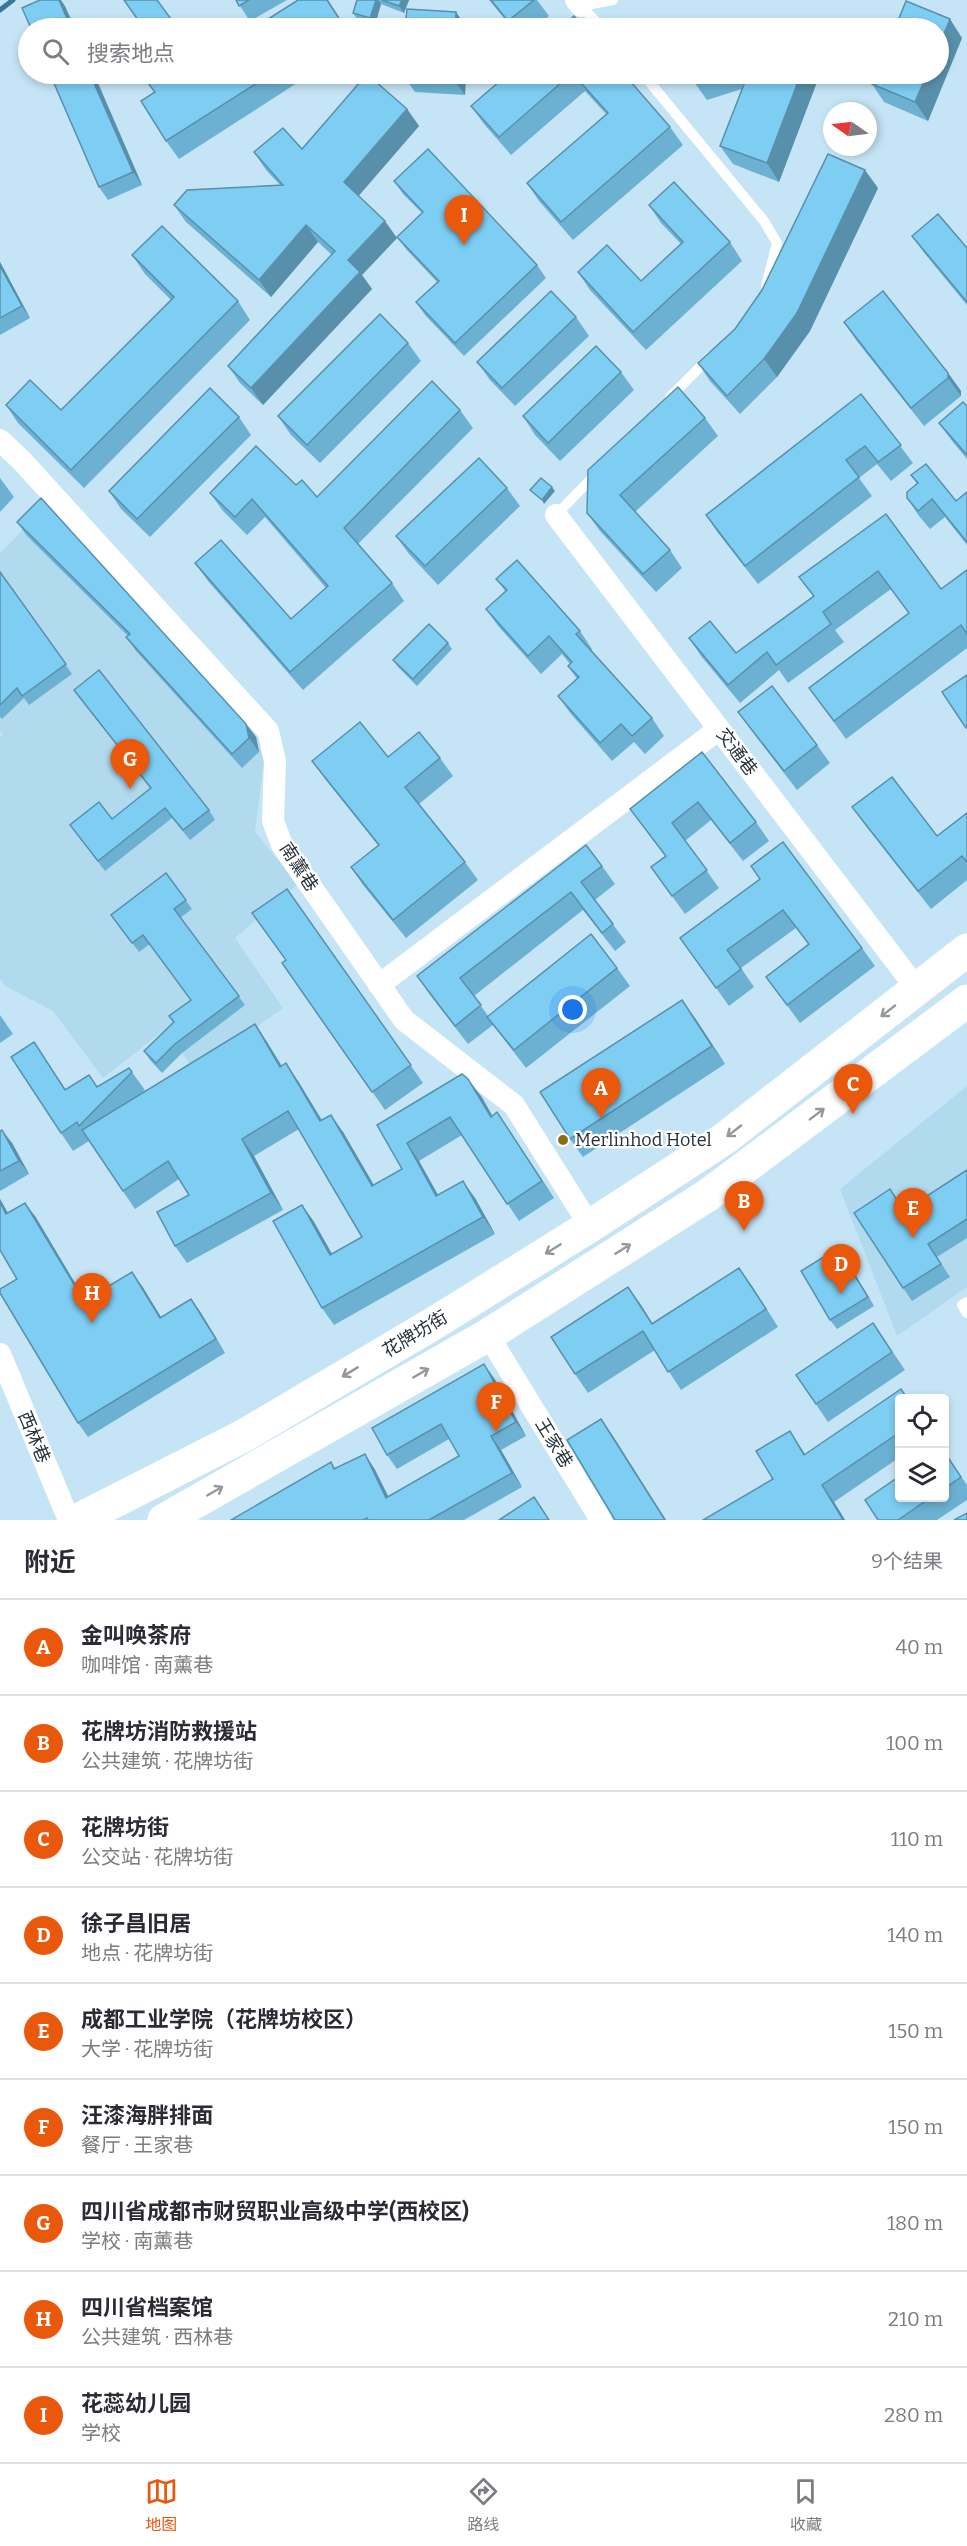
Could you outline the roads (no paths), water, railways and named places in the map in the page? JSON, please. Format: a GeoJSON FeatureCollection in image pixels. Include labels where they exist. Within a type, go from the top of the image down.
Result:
{"type":"FeatureCollection","features":[{"type":"Feature","properties":{"kind":"main road","name":"花牌坊街"},"geometry":{"type":"LineString","coordinates":[[78,1520],[245,1435],[590,1226],[724,1138],[967,950]]}},
{"type":"Feature","properties":{"kind":"main road","name":"花牌坊街"},"geometry":{"type":"LineString","coordinates":[[164,1520],[488,1335],[708,1195],[967,1001]]}},
{"type":"Feature","properties":{"kind":"street","name":"南薰巷"},"geometry":{"type":"LineString","coordinates":[[0,440],[23,462],[268,731],[275,761],[273,821],[282,845],[404,1020],[514,1105],[590,1226]]}},
{"type":"Feature","properties":{"kind":"street","name":"交通巷"},"geometry":{"type":"LineString","coordinates":[[556,515],[917,988]]}},
{"type":"Feature","properties":{"kind":"street"},"geometry":{"type":"LineString","coordinates":[[380,985],[719,729]]}},
{"type":"Feature","properties":{"kind":"street","name":"王家巷"},"geometry":{"type":"LineString","coordinates":[[488,1335],[601,1520]]}},
{"type":"Feature","properties":{"kind":"street","name":"西林巷"},"geometry":{"type":"LineString","coordinates":[[0,1354],[69,1520]]}},
{"type":"Feature","properties":{"kind":"lane"},"geometry":{"type":"LineString","coordinates":[[578,3],[613,0]]}},
{"type":"Feature","properties":{"kind":"lane"},"geometry":{"type":"LineString","coordinates":[[578,3],[592,18]]}},
{"type":"Feature","properties":{"kind":"lane"},"geometry":{"type":"LineString","coordinates":[[651,84],[764,221],[777,243],[765,288],[760,296]]}},
{"type":"Feature","properties":{"kind":"lane"},"geometry":{"type":"LineString","coordinates":[[662,406],[719,347]]}},
{"type":"Feature","properties":{"kind":"lane"},"geometry":{"type":"LineString","coordinates":[[556,515],[605,464]]}},
{"type":"Feature","properties":{"kind":"lane"},"geometry":{"type":"LineString","coordinates":[[967,1302],[962,1305],[967,1313]]}},
{"type":"Feature","properties":{"kind":"waterway"},"geometry":{"type":"LineString","coordinates":[[0,10],[13,0]]}},
{"type":"Feature","properties":{"kind":"place","name":"花蕊幼儿园"},"geometry":{"type":"Point","coordinates":[464,245]}},
{"type":"Feature","properties":{"kind":"place","name":"四川省成都市财贸职业高级中学(西校区)"},"geometry":{"type":"Point","coordinates":[130,789]}},
{"type":"Feature","properties":{"kind":"place","name":"花牌坊街"},"geometry":{"type":"Point","coordinates":[853,1114]}},
{"type":"Feature","properties":{"kind":"place","name":"金叫唤茶府"},"geometry":{"type":"Point","coordinates":[601,1118]}},
{"type":"Feature","properties":{"kind":"place","name":"Merlinhod Hotel"},"geometry":{"type":"Point","coordinates":[563,1140]}},
{"type":"Feature","properties":{"kind":"place","name":"花牌坊消防救援站"},"geometry":{"type":"Point","coordinates":[744,1231]}},
{"type":"Feature","properties":{"kind":"place","name":"成都工业学院（花牌坊校区）"},"geometry":{"type":"Point","coordinates":[913,1238]}},
{"type":"Feature","properties":{"kind":"place","name":"徐子昌旧居"},"geometry":{"type":"Point","coordinates":[841,1294]}},
{"type":"Feature","properties":{"kind":"place","name":"四川省档案馆"},"geometry":{"type":"Point","coordinates":[92,1323]}},
{"type":"Feature","properties":{"kind":"place","name":"汪漆海胖排面"},"geometry":{"type":"Point","coordinates":[496,1432]}}]}
